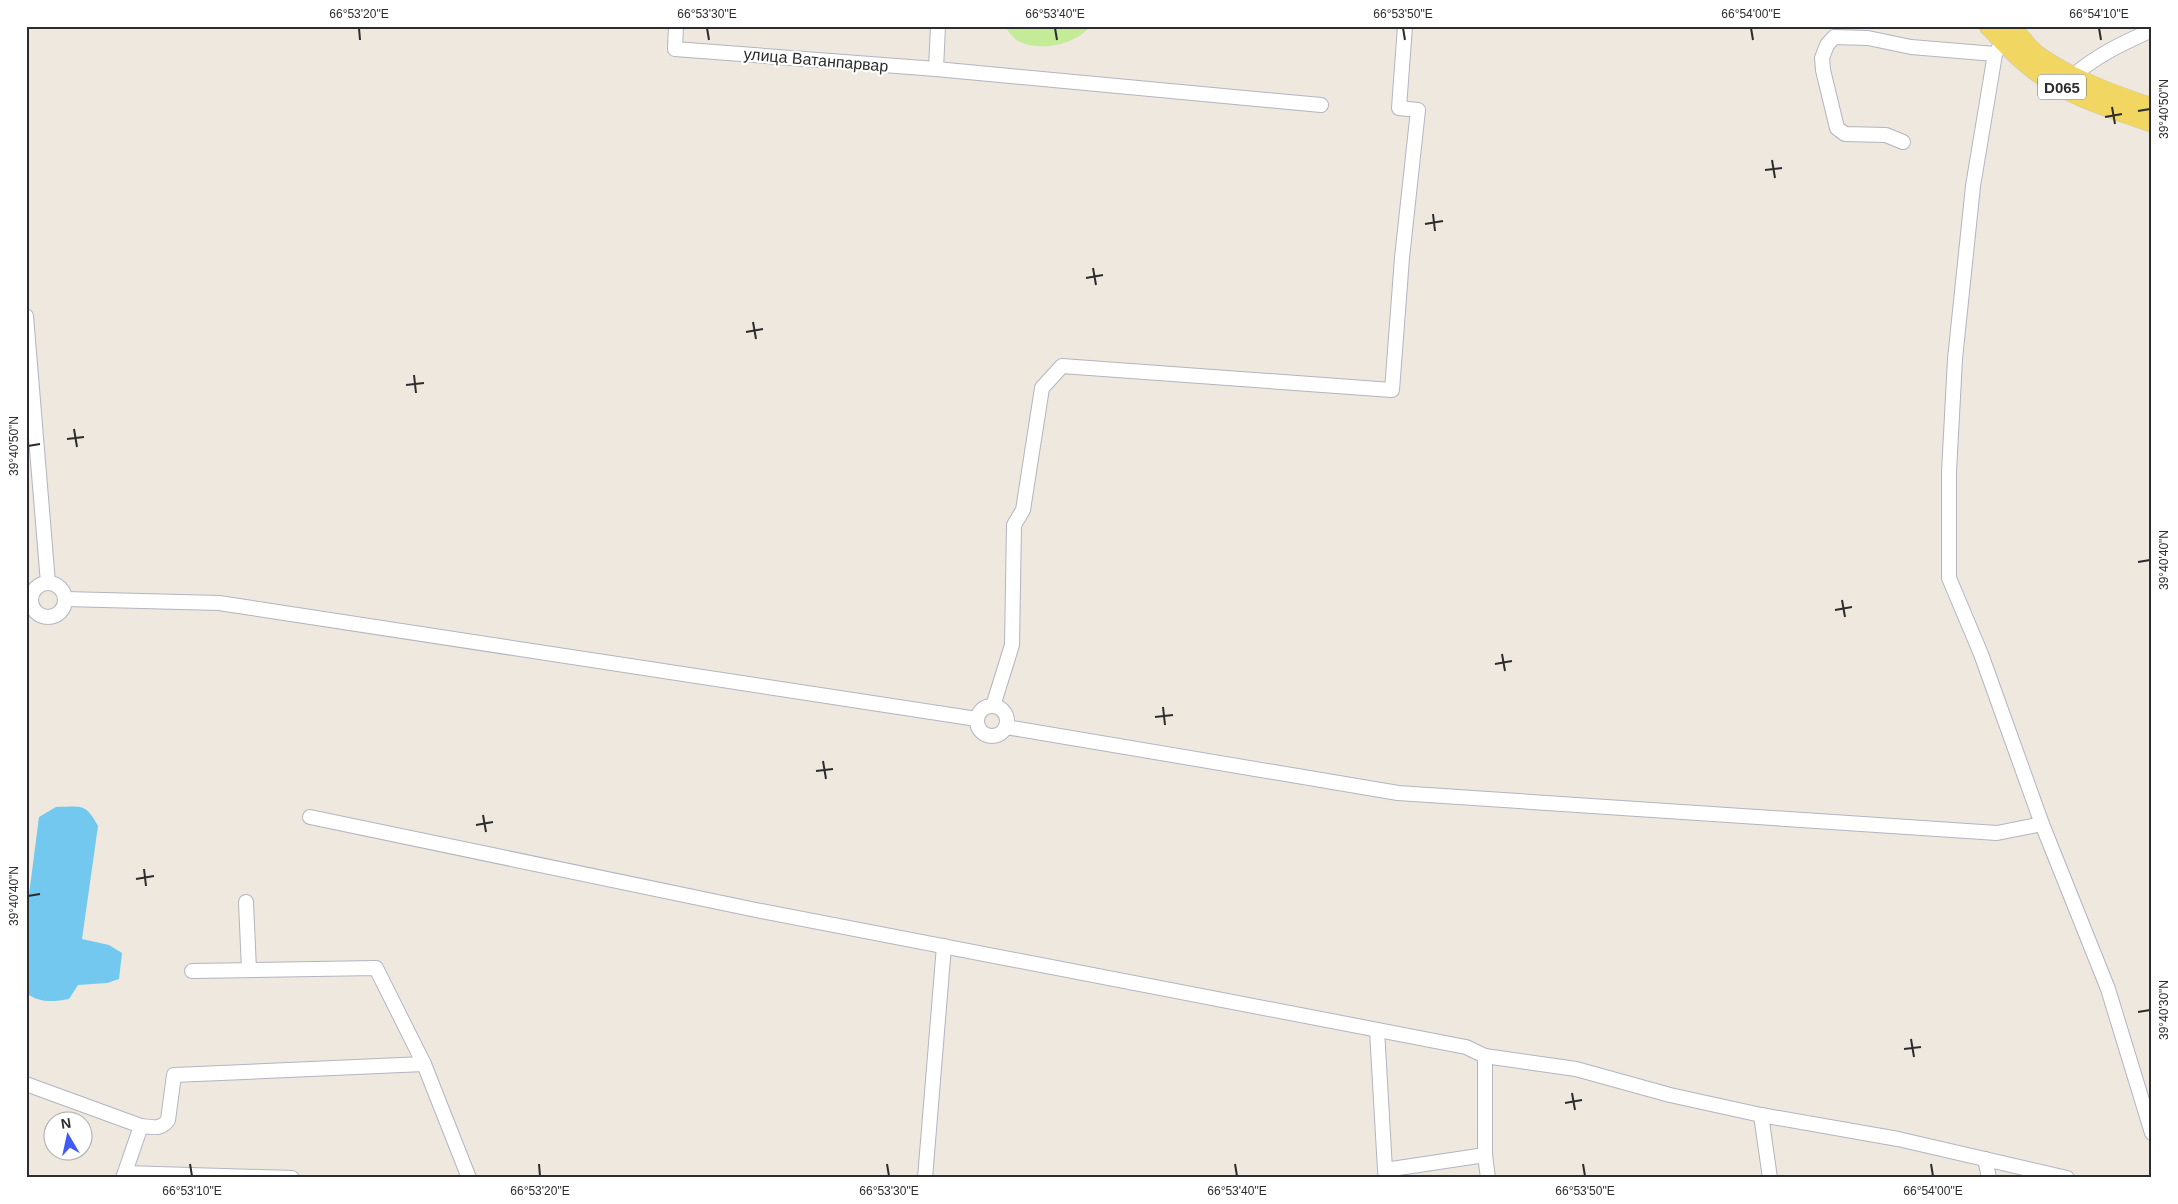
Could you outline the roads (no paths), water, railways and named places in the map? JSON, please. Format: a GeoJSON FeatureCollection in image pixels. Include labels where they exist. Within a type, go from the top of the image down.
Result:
{"type":"FeatureCollection","features":[{"type":"Feature","properties":{"kind":"main road","name":"D065"},"geometry":{"type":"LineString","coordinates":[[1988,26],[2073,76],[2152,107]]}},
{"type":"Feature","properties":{"kind":"main road","name":"D065"},"geometry":{"type":"LineString","coordinates":[[2006,37],[2027,65],[2075,94],[2152,123]]}},
{"type":"Feature","properties":{"kind":"street","name":"улица Ватанпарвар"},"geometry":{"type":"LineString","coordinates":[[676,26],[675,48],[936,69]]}},
{"type":"Feature","properties":{"kind":"street"},"geometry":{"type":"LineString","coordinates":[[938,26],[936,69],[1321,105]]}},
{"type":"Feature","properties":{"kind":"street"},"geometry":{"type":"LineString","coordinates":[[993,706],[1012,645],[1014,525],[1023,510],[1042,388],[1062,366],[1392,390],[1402,258],[1418,110],[1399,108],[1405,26]]}},
{"type":"Feature","properties":{"kind":"street"},"geometry":{"type":"LineString","coordinates":[[2073,76],[2091,60],[2152,30]]}},
{"type":"Feature","properties":{"kind":"street"},"geometry":{"type":"LineString","coordinates":[[1903,142],[1886,135],[1845,134],[1837,128],[1823,70],[1822,58],[1830,40],[1839,36],[1911,46],[2006,37],[1973,186],[1955,359],[1949,472],[1949,578],[1981,654],[2042,824],[2108,989],[2152,1133]]}},
{"type":"Feature","properties":{"kind":"street"},"geometry":{"type":"LineString","coordinates":[[26,316],[48,583]]}},
{"type":"Feature","properties":{"kind":"street"},"geometry":{"type":"LineString","coordinates":[[48,583],[58,586],[66,599],[63,609],[55,616],[45,617],[35,611],[32,606],[32,595],[38,586],[48,583]]}},
{"type":"Feature","properties":{"kind":"street"},"geometry":{"type":"LineString","coordinates":[[66,599],[220,603],[977,719]]}},
{"type":"Feature","properties":{"kind":"street"},"geometry":{"type":"LineString","coordinates":[[993,706],[1005,713],[1006,727],[1000,735],[985,735],[978,729],[977,719],[984,708],[993,706]]}},
{"type":"Feature","properties":{"kind":"street"},"geometry":{"type":"LineString","coordinates":[[1006,727],[1398,793],[1997,833],[2042,824]]}},
{"type":"Feature","properties":{"kind":"street"},"geometry":{"type":"LineString","coordinates":[[310,817],[756,910],[1466,1047],[1486,1056],[1576,1069],[1670,1095],[1761,1115],[1898,1140],[2067,1178]]}},
{"type":"Feature","properties":{"kind":"street"},"geometry":{"type":"LineString","coordinates":[[246,902],[249,970]]}},
{"type":"Feature","properties":{"kind":"street"},"geometry":{"type":"LineString","coordinates":[[925,1178],[944,946]]}},
{"type":"Feature","properties":{"kind":"street"},"geometry":{"type":"LineString","coordinates":[[192,971],[376,968],[424,1064],[468,1178]]}},
{"type":"Feature","properties":{"kind":"street"},"geometry":{"type":"LineString","coordinates":[[1377,1030],[1386,1174],[1485,1155]]}},
{"type":"Feature","properties":{"kind":"street"},"geometry":{"type":"LineString","coordinates":[[1486,1056],[1485,1155],[1488,1178]]}},
{"type":"Feature","properties":{"kind":"street"},"geometry":{"type":"LineString","coordinates":[[26,1084],[141,1126],[157,1128],[168,1120],[174,1075],[424,1064]]}},
{"type":"Feature","properties":{"kind":"street"},"geometry":{"type":"LineString","coordinates":[[1761,1115],[1770,1178]]}},
{"type":"Feature","properties":{"kind":"street"},"geometry":{"type":"LineString","coordinates":[[141,1126],[124,1176],[292,1178]]}},
{"type":"Feature","properties":{"kind":"street"},"geometry":{"type":"LineString","coordinates":[[1985,1159],[1989,1178]]}},
{"type":"Feature","properties":{"kind":"water"},"geometry":{"type":"Polygon","coordinates":[[[56,807],[86,809],[98,826],[82,939],[109,945],[122,953],[119,979],[107,983],[78,985],[69,999],[46,1001],[36,999],[26,993],[26,918],[39,817],[56,807]]]}}]}
